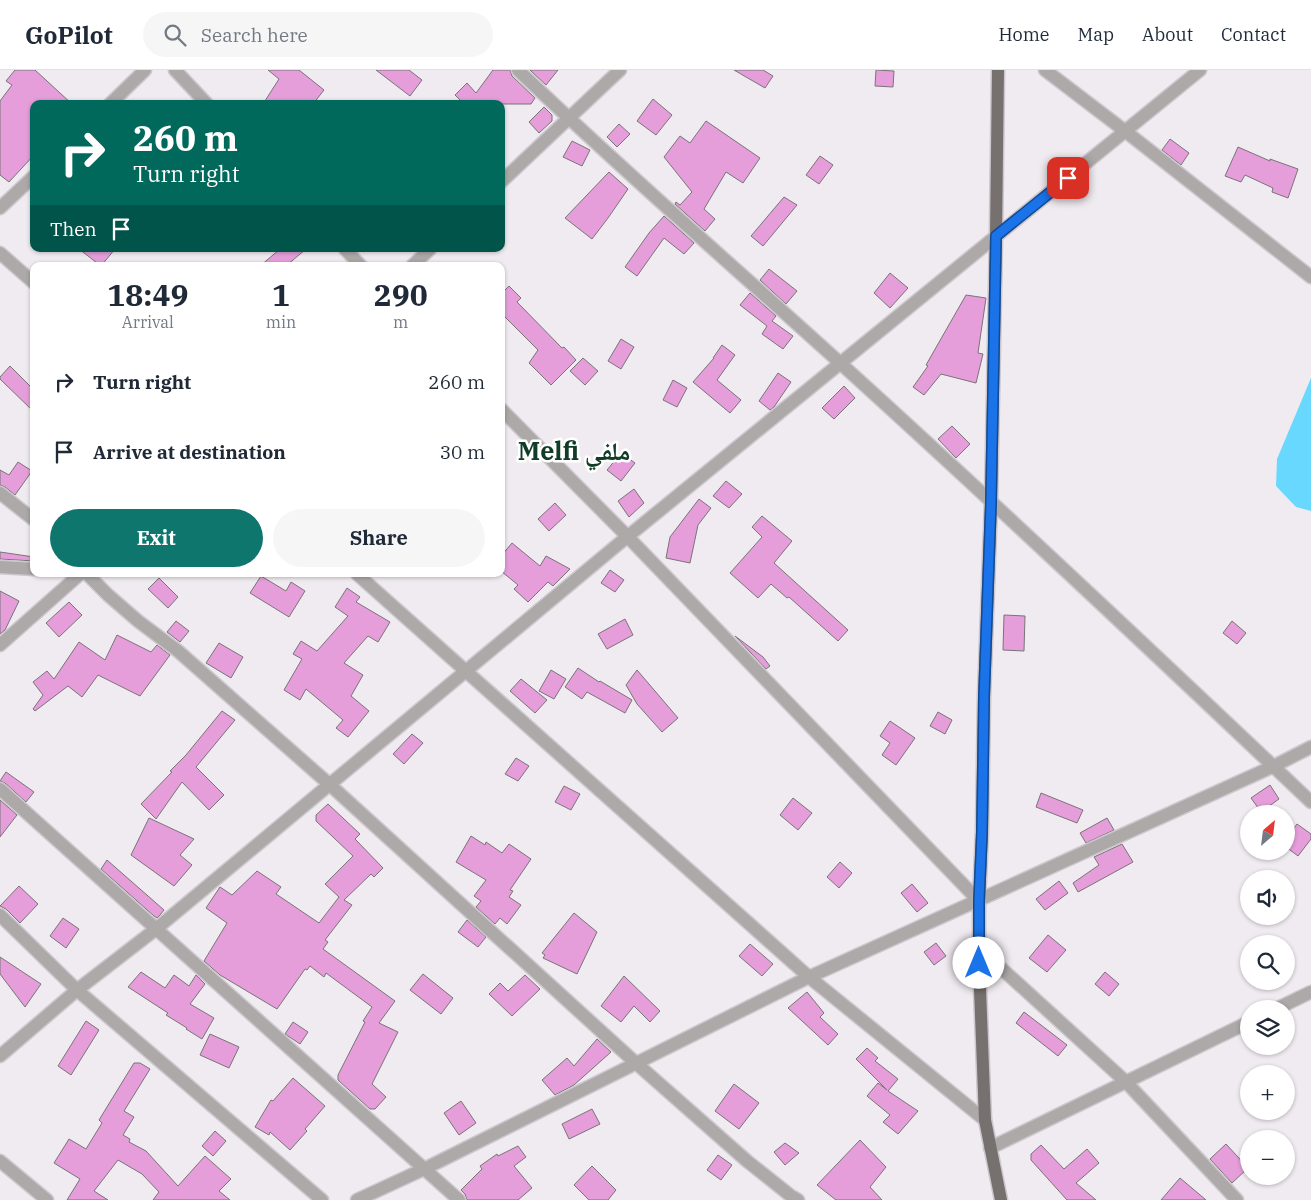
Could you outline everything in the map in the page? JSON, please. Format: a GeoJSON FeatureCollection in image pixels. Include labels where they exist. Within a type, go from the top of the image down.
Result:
{"type":"FeatureCollection","features":[{"type":"Feature","properties":{"kind":"main road"},"geometry":{"type":"LineString","coordinates":[[998,70],[991,502],[984,697],[979,948],[985,1120],[1001,1200]]}},
{"type":"Feature","properties":{"kind":"street"},"geometry":{"type":"LineString","coordinates":[[114,100],[145,70]]}},
{"type":"Feature","properties":{"kind":"street"},"geometry":{"type":"LineString","coordinates":[[175,70],[203,100]]}},
{"type":"Feature","properties":{"kind":"street"},"geometry":{"type":"LineString","coordinates":[[518,70],[568,118],[991,502],[1311,802]]}},
{"type":"Feature","properties":{"kind":"street"},"geometry":{"type":"LineString","coordinates":[[505,178],[620,70]]}},
{"type":"Feature","properties":{"kind":"street"},"geometry":{"type":"LineString","coordinates":[[1045,70],[1311,278]]}},
{"type":"Feature","properties":{"kind":"street"},"geometry":{"type":"LineString","coordinates":[[0,1056],[77,990],[156,929],[628,537],[1200,70]]}},
{"type":"Feature","properties":{"kind":"street"},"geometry":{"type":"LineString","coordinates":[[0,208],[30,180]]}},
{"type":"Feature","properties":{"kind":"street"},"geometry":{"type":"LineString","coordinates":[[348,252],[358,262]]}},
{"type":"Feature","properties":{"kind":"street"},"geometry":{"type":"LineString","coordinates":[[416,262],[427,252]]}},
{"type":"Feature","properties":{"kind":"street"},"geometry":{"type":"LineString","coordinates":[[0,253],[30,279]]}},
{"type":"Feature","properties":{"kind":"street"},"geometry":{"type":"LineString","coordinates":[[505,413],[628,537],[979,901]]}},
{"type":"Feature","properties":{"kind":"street"},"geometry":{"type":"LineString","coordinates":[[0,493],[30,517]]}},
{"type":"Feature","properties":{"kind":"street"},"geometry":{"type":"LineString","coordinates":[[0,567],[30,568]]}},
{"type":"Feature","properties":{"kind":"street"},"geometry":{"type":"LineString","coordinates":[[0,645],[77,577]]}},
{"type":"Feature","properties":{"kind":"street"},"geometry":{"type":"LineString","coordinates":[[90,577],[138,621],[178,651],[329,784],[746,1161],[798,1200]]}},
{"type":"Feature","properties":{"kind":"street"},"geometry":{"type":"LineString","coordinates":[[360,577],[809,977],[985,1120]]}},
{"type":"Feature","properties":{"kind":"street"},"geometry":{"type":"LineString","coordinates":[[357,1200],[637,1064],[809,977],[1274,766],[1311,747]]}},
{"type":"Feature","properties":{"kind":"street"},"geometry":{"type":"LineString","coordinates":[[0,789],[459,1200]]}},
{"type":"Feature","properties":{"kind":"street"},"geometry":{"type":"LineString","coordinates":[[0,915],[77,990],[322,1200]]}},
{"type":"Feature","properties":{"kind":"street"},"geometry":{"type":"LineString","coordinates":[[979,948],[1125,1081],[1237,1200]]}},
{"type":"Feature","properties":{"kind":"street"},"geometry":{"type":"LineString","coordinates":[[1295,1000],[1311,992]]}},
{"type":"Feature","properties":{"kind":"street"},"geometry":{"type":"LineString","coordinates":[[990,1148],[1240,1026]]}},
{"type":"Feature","properties":{"kind":"street"},"geometry":{"type":"LineString","coordinates":[[0,1161],[47,1200]]}},
{"type":"Feature","properties":{"kind":"water"},"geometry":{"type":"Polygon","coordinates":[[[1311,378],[1311,511],[1296,507],[1276,486],[1277,459],[1311,378]]]}},
{"type":"Feature","properties":{"kind":"building"},"geometry":{"type":"Polygon","coordinates":[[[15,70],[35,70],[68,100],[30,100],[30,159],[9,182],[0,175],[0,101],[12,85],[6,81],[15,70]]]}},
{"type":"Feature","properties":{"kind":"building"},"geometry":{"type":"Polygon","coordinates":[[[268,70],[299,70],[324,90],[316,100],[266,100],[279,79],[268,70]]]}},
{"type":"Feature","properties":{"kind":"building"},"geometry":{"type":"Polygon","coordinates":[[[376,70],[409,70],[422,80],[410,96],[376,70]]]}},
{"type":"Feature","properties":{"kind":"building"},"geometry":{"type":"Polygon","coordinates":[[[493,70],[510,70],[512,76],[535,98],[531,104],[505,104],[505,100],[460,100],[455,95],[467,83],[476,93],[493,70]]]}},
{"type":"Feature","properties":{"kind":"building"},"geometry":{"type":"Polygon","coordinates":[[[530,70],[558,70],[546,85],[530,70]]]}},
{"type":"Feature","properties":{"kind":"building"},"geometry":{"type":"Polygon","coordinates":[[[734,70],[763,70],[773,76],[765,88],[734,70]]]}},
{"type":"Feature","properties":{"kind":"building"},"geometry":{"type":"Polygon","coordinates":[[[876,70],[894,71],[893,87],[875,86],[876,70]]]}},
{"type":"Feature","properties":{"kind":"building"},"geometry":{"type":"Polygon","coordinates":[[[653,99],[672,115],[656,135],[637,121],[653,99]]]}},
{"type":"Feature","properties":{"kind":"building"},"geometry":{"type":"Polygon","coordinates":[[[544,107],[552,115],[552,121],[539,133],[529,122],[544,107]]]}},
{"type":"Feature","properties":{"kind":"building"},"geometry":{"type":"Polygon","coordinates":[[[706,121],[760,158],[743,183],[726,172],[704,209],[715,219],[705,231],[675,204],[676,202],[680,205],[692,192],[664,157],[680,136],[690,143],[706,121]]]}},
{"type":"Feature","properties":{"kind":"building"},"geometry":{"type":"Polygon","coordinates":[[[619,124],[630,134],[617,147],[607,137],[619,124]]]}},
{"type":"Feature","properties":{"kind":"building"},"geometry":{"type":"Polygon","coordinates":[[[1170,139],[1189,153],[1181,165],[1162,150],[1170,139]]]}},
{"type":"Feature","properties":{"kind":"building"},"geometry":{"type":"Polygon","coordinates":[[[572,141],[590,150],[582,166],[563,157],[572,141]]]}},
{"type":"Feature","properties":{"kind":"building"},"geometry":{"type":"Polygon","coordinates":[[[1238,147],[1270,161],[1270,159],[1298,169],[1288,198],[1272,192],[1273,188],[1245,175],[1241,182],[1225,176],[1238,147]]]}},
{"type":"Feature","properties":{"kind":"building"},"geometry":{"type":"Polygon","coordinates":[[[820,156],[833,165],[819,184],[806,175],[820,156]]]}},
{"type":"Feature","properties":{"kind":"building"},"geometry":{"type":"Polygon","coordinates":[[[609,172],[628,189],[592,239],[565,218],[609,172]]]}},
{"type":"Feature","properties":{"kind":"building"},"geometry":{"type":"Polygon","coordinates":[[[784,197],[797,205],[763,246],[751,236],[784,197]]]}},
{"type":"Feature","properties":{"kind":"building"},"geometry":{"type":"Polygon","coordinates":[[[664,216],[694,243],[684,254],[664,238],[637,276],[625,267],[649,233],[664,216]]]}},
{"type":"Feature","properties":{"kind":"building"},"geometry":{"type":"Polygon","coordinates":[[[83,252],[113,252],[104,262],[96,262],[83,252]]]}},
{"type":"Feature","properties":{"kind":"building"},"geometry":{"type":"Polygon","coordinates":[[[276,252],[302,252],[291,262],[265,262],[276,252]]]}},
{"type":"Feature","properties":{"kind":"building"},"geometry":{"type":"Polygon","coordinates":[[[769,269],[797,291],[786,304],[760,280],[769,269]]]}},
{"type":"Feature","properties":{"kind":"building"},"geometry":{"type":"Polygon","coordinates":[[[890,273],[908,288],[890,308],[874,293],[890,273]]]}},
{"type":"Feature","properties":{"kind":"building"},"geometry":{"type":"Polygon","coordinates":[[[509,286],[521,298],[517,302],[576,360],[551,385],[529,363],[538,350],[505,317],[505,290],[509,286]]]}},
{"type":"Feature","properties":{"kind":"building"},"geometry":{"type":"Polygon","coordinates":[[[750,293],[776,316],[772,321],[793,336],[783,349],[762,334],[767,326],[740,305],[750,293]]]}},
{"type":"Feature","properties":{"kind":"building"},"geometry":{"type":"Polygon","coordinates":[[[966,295],[986,298],[978,353],[983,354],[976,383],[941,374],[924,395],[913,387],[928,366],[926,365],[966,295]]]}},
{"type":"Feature","properties":{"kind":"building"},"geometry":{"type":"Polygon","coordinates":[[[621,339],[634,347],[621,369],[608,361],[621,339]]]}},
{"type":"Feature","properties":{"kind":"building"},"geometry":{"type":"Polygon","coordinates":[[[722,345],[735,355],[717,380],[741,400],[730,413],[693,382],[714,358],[722,345]]]}},
{"type":"Feature","properties":{"kind":"building"},"geometry":{"type":"Polygon","coordinates":[[[583,358],[598,371],[585,385],[570,371],[583,358]]]}},
{"type":"Feature","properties":{"kind":"building"},"geometry":{"type":"Polygon","coordinates":[[[10,366],[30,386],[30,408],[0,379],[10,366]]]}},
{"type":"Feature","properties":{"kind":"building"},"geometry":{"type":"Polygon","coordinates":[[[778,373],[791,382],[770,410],[759,401],[778,373]]]}},
{"type":"Feature","properties":{"kind":"building"},"geometry":{"type":"Polygon","coordinates":[[[673,380],[687,388],[677,407],[663,400],[673,380]]]}},
{"type":"Feature","properties":{"kind":"building"},"geometry":{"type":"Polygon","coordinates":[[[844,386],[855,398],[834,419],[822,408],[844,386]]]}},
{"type":"Feature","properties":{"kind":"building"},"geometry":{"type":"Polygon","coordinates":[[[952,426],[970,444],[956,458],[938,439],[952,426]]]}},
{"type":"Feature","properties":{"kind":"building"},"geometry":{"type":"Polygon","coordinates":[[[621,453],[635,463],[621,481],[607,470],[621,453]]]}},
{"type":"Feature","properties":{"kind":"building"},"geometry":{"type":"Polygon","coordinates":[[[18,462],[30,470],[30,474],[15,495],[0,485],[0,470],[9,475],[18,462]]]}},
{"type":"Feature","properties":{"kind":"building"},"geometry":{"type":"Polygon","coordinates":[[[726,481],[742,494],[729,508],[713,496],[726,481]]]}},
{"type":"Feature","properties":{"kind":"building"},"geometry":{"type":"Polygon","coordinates":[[[634,489],[644,503],[629,517],[618,501],[634,489]]]}},
{"type":"Feature","properties":{"kind":"building"},"geometry":{"type":"Polygon","coordinates":[[[699,499],[711,508],[698,525],[690,563],[666,558],[670,537],[699,499]]]}},
{"type":"Feature","properties":{"kind":"building"},"geometry":{"type":"Polygon","coordinates":[[[555,503],[566,515],[549,531],[538,519],[555,503]]]}},
{"type":"Feature","properties":{"kind":"building"},"geometry":{"type":"Polygon","coordinates":[[[762,516],[792,541],[774,563],[848,630],[838,641],[789,597],[787,598],[771,584],[758,598],[730,573],[762,537],[752,527],[762,516]]]}},
{"type":"Feature","properties":{"kind":"building"},"geometry":{"type":"Polygon","coordinates":[[[512,543],[540,566],[546,556],[570,569],[553,586],[548,582],[528,602],[514,589],[518,585],[505,574],[505,551],[512,543]]]}},
{"type":"Feature","properties":{"kind":"building"},"geometry":{"type":"Polygon","coordinates":[[[0,552],[30,556],[30,561],[0,559],[0,552]]]}},
{"type":"Feature","properties":{"kind":"building"},"geometry":{"type":"Polygon","coordinates":[[[610,570],[624,580],[615,592],[601,583],[610,570]]]}},
{"type":"Feature","properties":{"kind":"building"},"geometry":{"type":"Polygon","coordinates":[[[260,577],[286,591],[291,582],[305,591],[289,617],[250,593],[260,577]]]}},
{"type":"Feature","properties":{"kind":"building"},"geometry":{"type":"Polygon","coordinates":[[[159,578],[178,597],[168,608],[148,589],[159,578]]]}},
{"type":"Feature","properties":{"kind":"building"},"geometry":{"type":"Polygon","coordinates":[[[347,588],[360,597],[356,602],[390,622],[378,642],[368,636],[344,663],[363,675],[351,696],[369,711],[348,737],[336,728],[343,720],[306,689],[300,700],[284,690],[302,659],[293,654],[301,641],[317,651],[348,616],[335,607],[347,588]]]}},
{"type":"Feature","properties":{"kind":"building"},"geometry":{"type":"Polygon","coordinates":[[[0,591],[19,601],[5,630],[0,634],[0,591]]]}},
{"type":"Feature","properties":{"kind":"building"},"geometry":{"type":"Polygon","coordinates":[[[69,602],[82,615],[59,637],[46,623],[69,602]]]}},
{"type":"Feature","properties":{"kind":"building"},"geometry":{"type":"Polygon","coordinates":[[[1004,615],[1025,616],[1024,651],[1003,650],[1004,615]]]}},
{"type":"Feature","properties":{"kind":"building"},"geometry":{"type":"Polygon","coordinates":[[[625,619],[633,635],[607,649],[598,634],[625,619]]]}},
{"type":"Feature","properties":{"kind":"building"},"geometry":{"type":"Polygon","coordinates":[[[176,621],[189,631],[180,642],[167,632],[176,621]]]}},
{"type":"Feature","properties":{"kind":"building"},"geometry":{"type":"Polygon","coordinates":[[[1232,621],[1246,633],[1237,644],[1223,633],[1232,621]]]}},
{"type":"Feature","properties":{"kind":"building"},"geometry":{"type":"Polygon","coordinates":[[[117,635],[151,652],[157,645],[170,655],[140,696],[98,675],[82,697],[68,686],[35,711],[33,709],[43,695],[33,682],[47,671],[54,679],[79,642],[105,660],[117,635]]]}},
{"type":"Feature","properties":{"kind":"building"},"geometry":{"type":"Polygon","coordinates":[[[735,636],[763,657],[770,666],[766,669],[735,636]]]}},
{"type":"Feature","properties":{"kind":"building"},"geometry":{"type":"Polygon","coordinates":[[[219,643],[243,657],[231,678],[206,663],[219,643]]]}},
{"type":"Feature","properties":{"kind":"building"},"geometry":{"type":"Polygon","coordinates":[[[578,668],[632,700],[625,713],[587,692],[582,699],[565,687],[578,668]]]}},
{"type":"Feature","properties":{"kind":"building"},"geometry":{"type":"Polygon","coordinates":[[[551,670],[566,679],[554,699],[539,691],[551,670]]]}},
{"type":"Feature","properties":{"kind":"building"},"geometry":{"type":"Polygon","coordinates":[[[637,670],[678,718],[662,732],[637,704],[626,685],[637,670]]]}},
{"type":"Feature","properties":{"kind":"building"},"geometry":{"type":"Polygon","coordinates":[[[521,679],[547,700],[535,713],[510,691],[521,679]]]}},
{"type":"Feature","properties":{"kind":"building"},"geometry":{"type":"Polygon","coordinates":[[[222,711],[235,720],[196,767],[224,795],[209,810],[182,782],[156,819],[141,804],[172,772],[170,771],[186,755],[222,711]]]}},
{"type":"Feature","properties":{"kind":"building"},"geometry":{"type":"Polygon","coordinates":[[[938,712],[952,720],[945,734],[930,726],[938,712]]]}},
{"type":"Feature","properties":{"kind":"building"},"geometry":{"type":"Polygon","coordinates":[[[890,721],[915,738],[896,765],[882,755],[890,743],[880,736],[890,721]]]}},
{"type":"Feature","properties":{"kind":"building"},"geometry":{"type":"Polygon","coordinates":[[[412,734],[423,743],[404,764],[393,754],[412,734]]]}},
{"type":"Feature","properties":{"kind":"building"},"geometry":{"type":"Polygon","coordinates":[[[516,758],[529,766],[518,781],[505,774],[516,758]]]}},
{"type":"Feature","properties":{"kind":"building"},"geometry":{"type":"Polygon","coordinates":[[[6,772],[34,792],[26,802],[5,783],[0,781],[6,772]]]}},
{"type":"Feature","properties":{"kind":"building"},"geometry":{"type":"Polygon","coordinates":[[[1270,785],[1279,799],[1271,805],[1256,805],[1251,798],[1270,785]]]}},
{"type":"Feature","properties":{"kind":"building"},"geometry":{"type":"Polygon","coordinates":[[[564,786],[580,794],[571,810],[555,802],[564,786]]]}},
{"type":"Feature","properties":{"kind":"building"},"geometry":{"type":"Polygon","coordinates":[[[1041,793],[1083,810],[1077,823],[1036,807],[1041,793]]]}},
{"type":"Feature","properties":{"kind":"building"},"geometry":{"type":"Polygon","coordinates":[[[793,798],[812,813],[798,830],[780,815],[793,798]]]}},
{"type":"Feature","properties":{"kind":"building"},"geometry":{"type":"Polygon","coordinates":[[[0,800],[17,815],[0,837],[0,800]]]}},
{"type":"Feature","properties":{"kind":"building"},"geometry":{"type":"Polygon","coordinates":[[[328,804],[360,834],[355,839],[383,868],[374,877],[371,874],[344,900],[352,905],[325,940],[328,942],[323,949],[395,1001],[379,1023],[398,1032],[372,1084],[386,1097],[375,1109],[370,1109],[338,1080],[338,1075],[365,1022],[363,1021],[372,1007],[326,973],[324,977],[310,966],[307,970],[305,969],[277,1009],[220,975],[204,961],[227,923],[206,908],[220,887],[232,895],[257,871],[281,887],[276,894],[319,923],[339,897],[325,884],[353,856],[316,821],[316,815],[328,804]]]}},
{"type":"Feature","properties":{"kind":"building"},"geometry":{"type":"Polygon","coordinates":[[[149,818],[194,839],[180,855],[192,865],[174,886],[131,855],[149,818]]]}},
{"type":"Feature","properties":{"kind":"building"},"geometry":{"type":"Polygon","coordinates":[[[1107,818],[1114,830],[1086,843],[1080,833],[1107,818]]]}},
{"type":"Feature","properties":{"kind":"building"},"geometry":{"type":"Polygon","coordinates":[[[1297,824],[1311,834],[1311,839],[1298,856],[1295,854],[1295,827],[1297,824]]]}},
{"type":"Feature","properties":{"kind":"building"},"geometry":{"type":"Polygon","coordinates":[[[471,836],[485,845],[486,842],[502,853],[509,844],[531,859],[510,890],[513,891],[509,897],[521,905],[507,924],[500,918],[495,924],[476,907],[481,901],[474,896],[486,880],[456,862],[471,836]]]}},
{"type":"Feature","properties":{"kind":"building"},"geometry":{"type":"Polygon","coordinates":[[[1122,844],[1133,862],[1078,892],[1073,883],[1099,865],[1094,857],[1122,844]]]}},
{"type":"Feature","properties":{"kind":"building"},"geometry":{"type":"Polygon","coordinates":[[[107,860],[164,910],[157,918],[101,869],[107,860]]]}},
{"type":"Feature","properties":{"kind":"building"},"geometry":{"type":"Polygon","coordinates":[[[840,862],[852,873],[839,888],[827,877],[840,862]]]}},
{"type":"Feature","properties":{"kind":"building"},"geometry":{"type":"Polygon","coordinates":[[[1059,881],[1068,893],[1045,910],[1036,899],[1059,881]]]}},
{"type":"Feature","properties":{"kind":"building"},"geometry":{"type":"Polygon","coordinates":[[[912,884],[928,903],[917,912],[901,893],[912,884]]]}},
{"type":"Feature","properties":{"kind":"building"},"geometry":{"type":"Polygon","coordinates":[[[19,886],[38,904],[20,923],[6,909],[0,906],[19,886]]]}},
{"type":"Feature","properties":{"kind":"building"},"geometry":{"type":"Polygon","coordinates":[[[574,913],[597,932],[577,974],[543,958],[545,955],[542,953],[574,913]]]}},
{"type":"Feature","properties":{"kind":"building"},"geometry":{"type":"Polygon","coordinates":[[[63,918],[79,929],[66,948],[50,936],[63,918]]]}},
{"type":"Feature","properties":{"kind":"building"},"geometry":{"type":"Polygon","coordinates":[[[467,920],[486,937],[478,947],[458,932],[467,920]]]}},
{"type":"Feature","properties":{"kind":"building"},"geometry":{"type":"Polygon","coordinates":[[[1048,935],[1066,950],[1047,972],[1029,958],[1048,935]]]}},
{"type":"Feature","properties":{"kind":"building"},"geometry":{"type":"Polygon","coordinates":[[[936,943],[946,956],[934,965],[924,952],[936,943]]]}},
{"type":"Feature","properties":{"kind":"building"},"geometry":{"type":"Polygon","coordinates":[[[750,944],[773,964],[762,976],[739,956],[750,944]]]}},
{"type":"Feature","properties":{"kind":"building"},"geometry":{"type":"Polygon","coordinates":[[[0,957],[41,984],[25,1007],[0,974],[0,957]]]}},
{"type":"Feature","properties":{"kind":"building"},"geometry":{"type":"Polygon","coordinates":[[[141,972],[165,988],[174,975],[189,986],[196,975],[205,984],[190,1004],[214,1018],[202,1039],[166,1015],[168,1013],[128,987],[141,972]]]}},
{"type":"Feature","properties":{"kind":"building"},"geometry":{"type":"Polygon","coordinates":[[[1105,972],[1119,984],[1109,996],[1095,984],[1105,972]]]}},
{"type":"Feature","properties":{"kind":"building"},"geometry":{"type":"Polygon","coordinates":[[[423,974],[453,998],[441,1014],[410,990],[423,974]]]}},
{"type":"Feature","properties":{"kind":"building"},"geometry":{"type":"Polygon","coordinates":[[[525,975],[540,989],[512,1016],[489,994],[500,983],[508,991],[525,975]]]}},
{"type":"Feature","properties":{"kind":"building"},"geometry":{"type":"Polygon","coordinates":[[[624,976],[660,1011],[650,1022],[634,1006],[621,1022],[601,1006],[624,976]]]}},
{"type":"Feature","properties":{"kind":"building"},"geometry":{"type":"Polygon","coordinates":[[[807,992],[824,1013],[820,1017],[838,1034],[828,1045],[788,1008],[807,992]]]}},
{"type":"Feature","properties":{"kind":"building"},"geometry":{"type":"Polygon","coordinates":[[[1024,1012],[1067,1045],[1058,1056],[1016,1023],[1024,1012]]]}},
{"type":"Feature","properties":{"kind":"building"},"geometry":{"type":"Polygon","coordinates":[[[86,1021],[99,1030],[71,1075],[58,1066],[86,1021]]]}},
{"type":"Feature","properties":{"kind":"building"},"geometry":{"type":"Polygon","coordinates":[[[293,1022],[308,1032],[300,1044],[285,1034],[293,1022]]]}},
{"type":"Feature","properties":{"kind":"building"},"geometry":{"type":"Polygon","coordinates":[[[210,1034],[239,1047],[229,1068],[200,1055],[210,1034]]]}},
{"type":"Feature","properties":{"kind":"building"},"geometry":{"type":"Polygon","coordinates":[[[597,1039],[611,1052],[574,1085],[555,1095],[542,1080],[567,1058],[574,1066],[597,1039]]]}},
{"type":"Feature","properties":{"kind":"building"},"geometry":{"type":"Polygon","coordinates":[[[867,1048],[878,1058],[875,1061],[898,1079],[888,1091],[918,1111],[898,1134],[883,1122],[890,1115],[867,1096],[878,1083],[887,1090],[856,1059],[867,1048]]]}},
{"type":"Feature","properties":{"kind":"building"},"geometry":{"type":"Polygon","coordinates":[[[134,1063],[140,1063],[150,1069],[124,1111],[134,1117],[123,1135],[130,1139],[129,1142],[146,1151],[178,1186],[205,1156],[231,1179],[219,1191],[230,1200],[153,1200],[159,1192],[142,1174],[118,1160],[94,1191],[108,1200],[67,1200],[80,1179],[54,1163],[69,1139],[86,1149],[102,1123],[99,1120],[134,1063]]]}},
{"type":"Feature","properties":{"kind":"building"},"geometry":{"type":"Polygon","coordinates":[[[293,1078],[325,1106],[290,1150],[270,1132],[269,1135],[255,1127],[271,1100],[273,1101],[293,1078]]]}},
{"type":"Feature","properties":{"kind":"building"},"geometry":{"type":"Polygon","coordinates":[[[734,1084],[759,1103],[739,1129],[715,1111],[734,1084]]]}},
{"type":"Feature","properties":{"kind":"building"},"geometry":{"type":"Polygon","coordinates":[[[461,1101],[476,1123],[459,1135],[444,1113],[461,1101]]]}},
{"type":"Feature","properties":{"kind":"building"},"geometry":{"type":"Polygon","coordinates":[[[592,1109],[600,1124],[569,1139],[562,1124],[592,1109]]]}},
{"type":"Feature","properties":{"kind":"building"},"geometry":{"type":"Polygon","coordinates":[[[215,1131],[226,1141],[213,1156],[202,1146],[215,1131]]]}},
{"type":"Feature","properties":{"kind":"building"},"geometry":{"type":"Polygon","coordinates":[[[860,1140],[886,1167],[870,1187],[882,1200],[836,1200],[817,1185],[860,1140]]]}},
{"type":"Feature","properties":{"kind":"building"},"geometry":{"type":"Polygon","coordinates":[[[785,1143],[799,1153],[785,1165],[774,1152],[785,1143]]]}},
{"type":"Feature","properties":{"kind":"building"},"geometry":{"type":"Polygon","coordinates":[[[1226,1144],[1240,1159],[1240,1176],[1232,1183],[1210,1159],[1226,1144]]]}},
{"type":"Feature","properties":{"kind":"building"},"geometry":{"type":"Polygon","coordinates":[[[1041,1145],[1064,1169],[1087,1149],[1099,1163],[1076,1183],[1096,1200],[1067,1200],[1031,1160],[1031,1154],[1041,1145]]]}},
{"type":"Feature","properties":{"kind":"building"},"geometry":{"type":"Polygon","coordinates":[[[518,1146],[526,1157],[514,1166],[532,1188],[518,1200],[467,1200],[461,1190],[482,1169],[480,1166],[497,1154],[498,1156],[518,1146]]]}},
{"type":"Feature","properties":{"kind":"building"},"geometry":{"type":"Polygon","coordinates":[[[718,1155],[732,1165],[721,1180],[707,1170],[718,1155]]]}},
{"type":"Feature","properties":{"kind":"building"},"geometry":{"type":"Polygon","coordinates":[[[592,1166],[616,1190],[608,1200],[589,1200],[574,1185],[592,1166]]]}},
{"type":"Feature","properties":{"kind":"building"},"geometry":{"type":"Polygon","coordinates":[[[1180,1178],[1206,1200],[1161,1200],[1180,1178]]]}},
{"type":"Feature","properties":{"kind":"district","name":"Melfi ملفي"},"geometry":{"type":"Point","coordinates":[574,450]}},
{"type":"Feature","properties":{"kind":"route"},"geometry":{"type":"LineString","coordinates":[[979,963],[996,236],[1068,178]]}}]}
